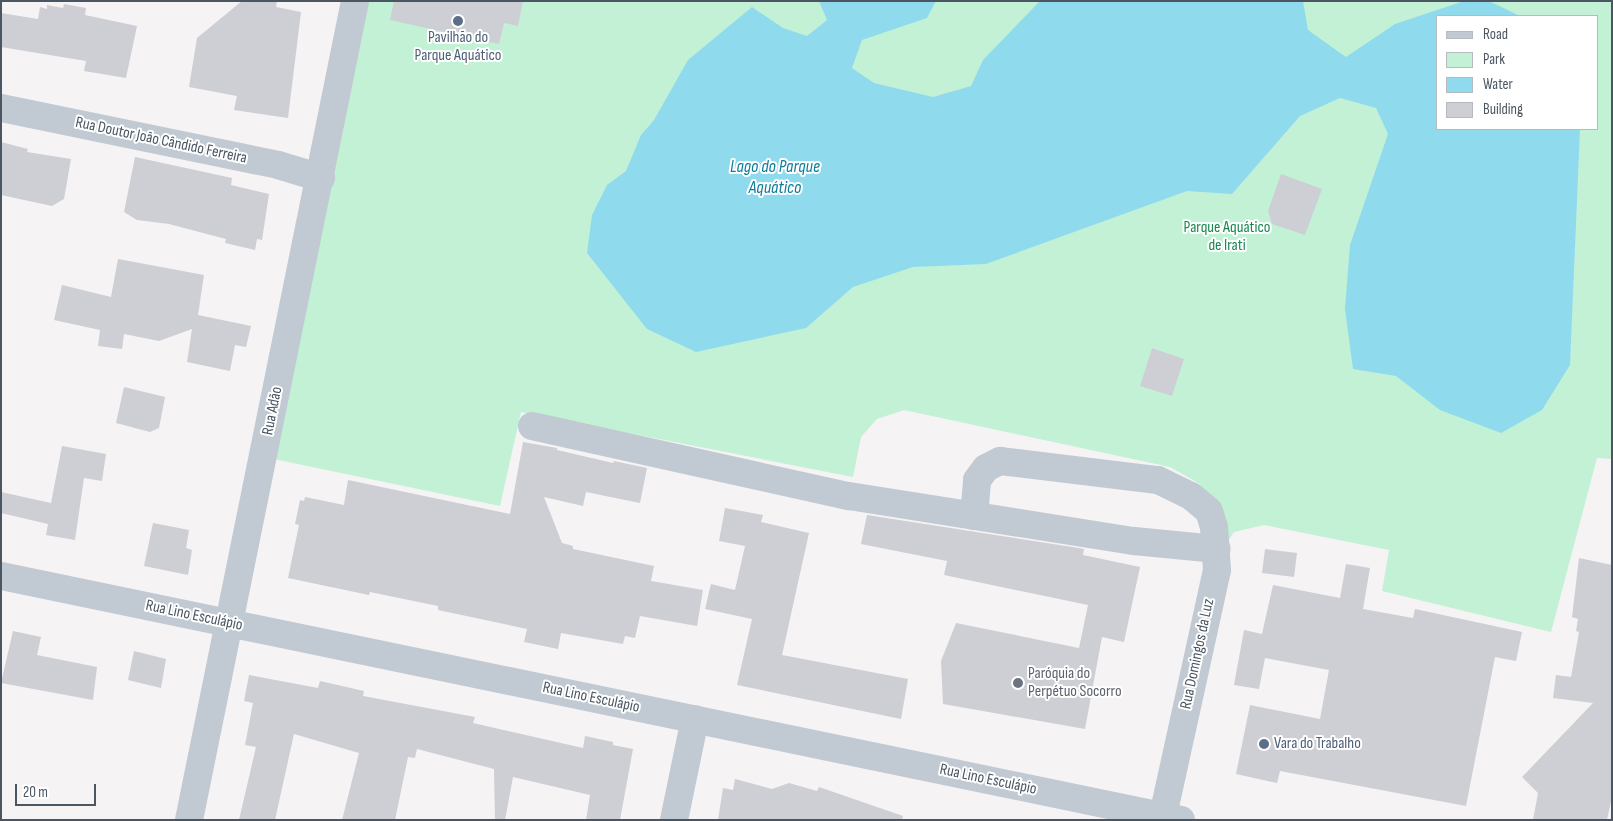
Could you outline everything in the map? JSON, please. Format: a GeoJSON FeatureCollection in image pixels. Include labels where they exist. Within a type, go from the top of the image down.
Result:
{"type":"FeatureCollection","features":[{"type":"Feature","properties":{"kind":"street","name":"Rua Adão"},"geometry":{"type":"LineString","coordinates":[[189,820],[321,178],[355,1]]}},
{"type":"Feature","properties":{"kind":"street","name":"Rua Doutor João Cândido Ferreira"},"geometry":{"type":"LineString","coordinates":[[1,108],[278,165],[321,178]]}},
{"type":"Feature","properties":{"kind":"street"},"geometry":{"type":"LineString","coordinates":[[532,426],[849,496],[1134,542],[1217,548]]}},
{"type":"Feature","properties":{"kind":"street","name":"Rua Domingos da Luz"},"geometry":{"type":"LineString","coordinates":[[974,516],[977,480],[986,468],[1000,462],[1158,480],[1191,496],[1209,512],[1214,527],[1217,548],[1217,570],[1169,818]]}},
{"type":"Feature","properties":{"kind":"street","name":"Rua Lino Esculápio"},"geometry":{"type":"LineString","coordinates":[[1,576],[1169,818]]}},
{"type":"Feature","properties":{"kind":"street"},"geometry":{"type":"LineString","coordinates":[[674,820],[695,719]]}},
{"type":"Feature","properties":{"kind":"green space","name":"Parque Aquático de Irati"},"geometry":{"type":"Polygon","coordinates":[[[358,1],[1612,1],[1612,459],[1597,458],[1551,632],[1382,591],[1389,550],[1264,525],[1234,532],[1215,562],[1215,528],[1200,484],[1170,467],[904,410],[877,419],[861,437],[853,477],[521,412],[500,506],[264,457],[358,1]]]}},
{"type":"Feature","properties":{"kind":"water","name":"Lago do Parque Aquático"},"geometry":{"type":"Polygon","coordinates":[[[819,1],[936,1],[927,18],[862,40],[852,68],[874,83],[933,97],[971,86],[983,60],[1040,1],[1303,1],[1308,30],[1346,57],[1395,24],[1464,1],[1489,1],[1518,15],[1436,15],[1436,130],[1580,130],[1570,365],[1542,410],[1501,433],[1440,410],[1396,376],[1353,369],[1345,309],[1350,245],[1388,134],[1376,108],[1340,98],[1300,116],[1232,194],[1187,191],[986,264],[913,267],[853,287],[806,328],[696,352],[647,329],[587,253],[592,215],[607,185],[626,171],[641,135],[654,120],[688,60],[752,7],[783,28],[807,36],[827,20],[819,1]]]}},
{"type":"Feature","properties":{"kind":"building"},"geometry":{"type":"Polygon","coordinates":[[[242,1],[277,1],[276,7],[301,12],[288,118],[234,110],[237,96],[189,87],[197,38],[242,1]]]}},
{"type":"Feature","properties":{"kind":"building","name":"Pavilhão do Parque Aquático"},"geometry":{"type":"Polygon","coordinates":[[[394,1],[523,1],[518,26],[504,23],[499,44],[390,20],[394,1]]]}},
{"type":"Feature","properties":{"kind":"building"},"geometry":{"type":"Polygon","coordinates":[[[64,4],[86,8],[85,15],[137,26],[126,78],[84,71],[86,61],[1,47],[1,13],[38,19],[40,7],[47,9],[47,5],[63,8],[64,4]]]}},
{"type":"Feature","properties":{"kind":"building"},"geometry":{"type":"Polygon","coordinates":[[[1,142],[28,149],[27,152],[71,159],[64,199],[52,206],[1,195],[1,142]]]}},
{"type":"Feature","properties":{"kind":"building"},"geometry":{"type":"Polygon","coordinates":[[[135,157],[232,178],[231,185],[269,194],[262,240],[257,239],[255,250],[225,243],[226,239],[169,224],[137,220],[124,212],[135,157]]]}},
{"type":"Feature","properties":{"kind":"building"},"geometry":{"type":"Polygon","coordinates":[[[1281,174],[1322,189],[1305,235],[1272,224],[1268,211],[1281,174]]]}},
{"type":"Feature","properties":{"kind":"building"},"geometry":{"type":"Polygon","coordinates":[[[118,259],[204,275],[198,315],[251,326],[246,347],[235,345],[230,371],[187,362],[192,329],[159,341],[124,334],[122,349],[98,346],[100,330],[54,320],[62,285],[111,297],[118,259]]]}},
{"type":"Feature","properties":{"kind":"building"},"geometry":{"type":"Polygon","coordinates":[[[1152,348],[1184,359],[1172,396],[1140,386],[1152,348]]]}},
{"type":"Feature","properties":{"kind":"building"},"geometry":{"type":"Polygon","coordinates":[[[124,387],[165,397],[159,428],[150,432],[116,423],[124,387]]]}},
{"type":"Feature","properties":{"kind":"building"},"geometry":{"type":"Polygon","coordinates":[[[523,442],[557,448],[557,450],[613,463],[614,461],[647,468],[640,503],[586,492],[583,506],[544,497],[562,543],[573,546],[573,549],[654,566],[651,581],[703,590],[697,626],[640,616],[635,638],[625,636],[623,644],[561,633],[558,649],[524,642],[527,629],[438,610],[438,606],[370,592],[369,595],[288,578],[299,525],[295,524],[300,500],[304,501],[305,497],[344,505],[348,480],[510,514],[523,442]]]}},
{"type":"Feature","properties":{"kind":"building"},"geometry":{"type":"Polygon","coordinates":[[[62,446],[106,454],[102,481],[84,478],[75,540],[46,535],[48,524],[1,513],[1,492],[51,503],[62,446]]]}},
{"type":"Feature","properties":{"kind":"building"},"geometry":{"type":"Polygon","coordinates":[[[725,508],[763,515],[761,522],[809,533],[782,655],[908,679],[901,719],[737,685],[752,619],[705,609],[711,584],[735,590],[745,546],[719,541],[725,508]]]}},
{"type":"Feature","properties":{"kind":"building"},"geometry":{"type":"Polygon","coordinates":[[[867,515],[1079,548],[1084,549],[1083,555],[1140,567],[1124,642],[1102,637],[1085,729],[943,704],[941,661],[956,623],[1079,648],[1088,605],[944,575],[947,561],[861,544],[867,515]]]}},
{"type":"Feature","properties":{"kind":"building"},"geometry":{"type":"Polygon","coordinates":[[[153,523],[189,530],[186,548],[192,550],[188,575],[144,566],[153,523]]]}},
{"type":"Feature","properties":{"kind":"building"},"geometry":{"type":"Polygon","coordinates":[[[1265,549],[1297,553],[1294,577],[1262,573],[1265,549]]]}},
{"type":"Feature","properties":{"kind":"building"},"geometry":{"type":"Polygon","coordinates":[[[1579,558],[1612,565],[1612,797],[1607,820],[1533,820],[1538,793],[1522,777],[1593,703],[1553,698],[1556,675],[1571,677],[1579,632],[1576,631],[1578,619],[1572,617],[1579,558]]]}},
{"type":"Feature","properties":{"kind":"building"},"geometry":{"type":"Polygon","coordinates":[[[1346,564],[1370,568],[1363,609],[1413,618],[1415,609],[1522,632],[1516,661],[1495,657],[1466,806],[1280,771],[1277,783],[1236,774],[1250,705],[1320,719],[1329,670],[1265,658],[1259,689],[1234,685],[1244,630],[1262,634],[1273,585],[1340,598],[1346,564]]]}},
{"type":"Feature","properties":{"kind":"building"},"geometry":{"type":"Polygon","coordinates":[[[13,631],[41,637],[37,655],[97,667],[93,700],[1,683],[13,631]]]}},
{"type":"Feature","properties":{"kind":"building"},"geometry":{"type":"Polygon","coordinates":[[[134,651],[166,659],[161,688],[128,680],[134,651]]]}},
{"type":"Feature","properties":{"kind":"building"},"geometry":{"type":"Polygon","coordinates":[[[249,675],[318,688],[320,681],[364,691],[363,696],[475,717],[473,723],[583,748],[585,736],[613,742],[613,745],[633,749],[620,820],[586,820],[590,795],[513,777],[505,820],[495,820],[494,769],[417,749],[415,758],[408,757],[395,820],[342,820],[359,753],[294,734],[275,820],[239,820],[256,747],[245,745],[253,703],[244,701],[249,675]]]}},
{"type":"Feature","properties":{"kind":"building"},"geometry":{"type":"Polygon","coordinates":[[[735,779],[772,789],[789,783],[817,791],[819,787],[903,816],[902,820],[718,820],[723,788],[733,790],[735,779]]]}},
{"type":"Feature","properties":{"kind":"place","name":"Pavilhão do Parque Aquático"},"geometry":{"type":"Point","coordinates":[458,21]}},
{"type":"Feature","properties":{"kind":"place","name":"Paróquia do Perpétuo Socorro"},"geometry":{"type":"Point","coordinates":[1018,683]}},
{"type":"Feature","properties":{"kind":"place","name":"Vara do Trabalho"},"geometry":{"type":"Point","coordinates":[1264,744]}}]}
